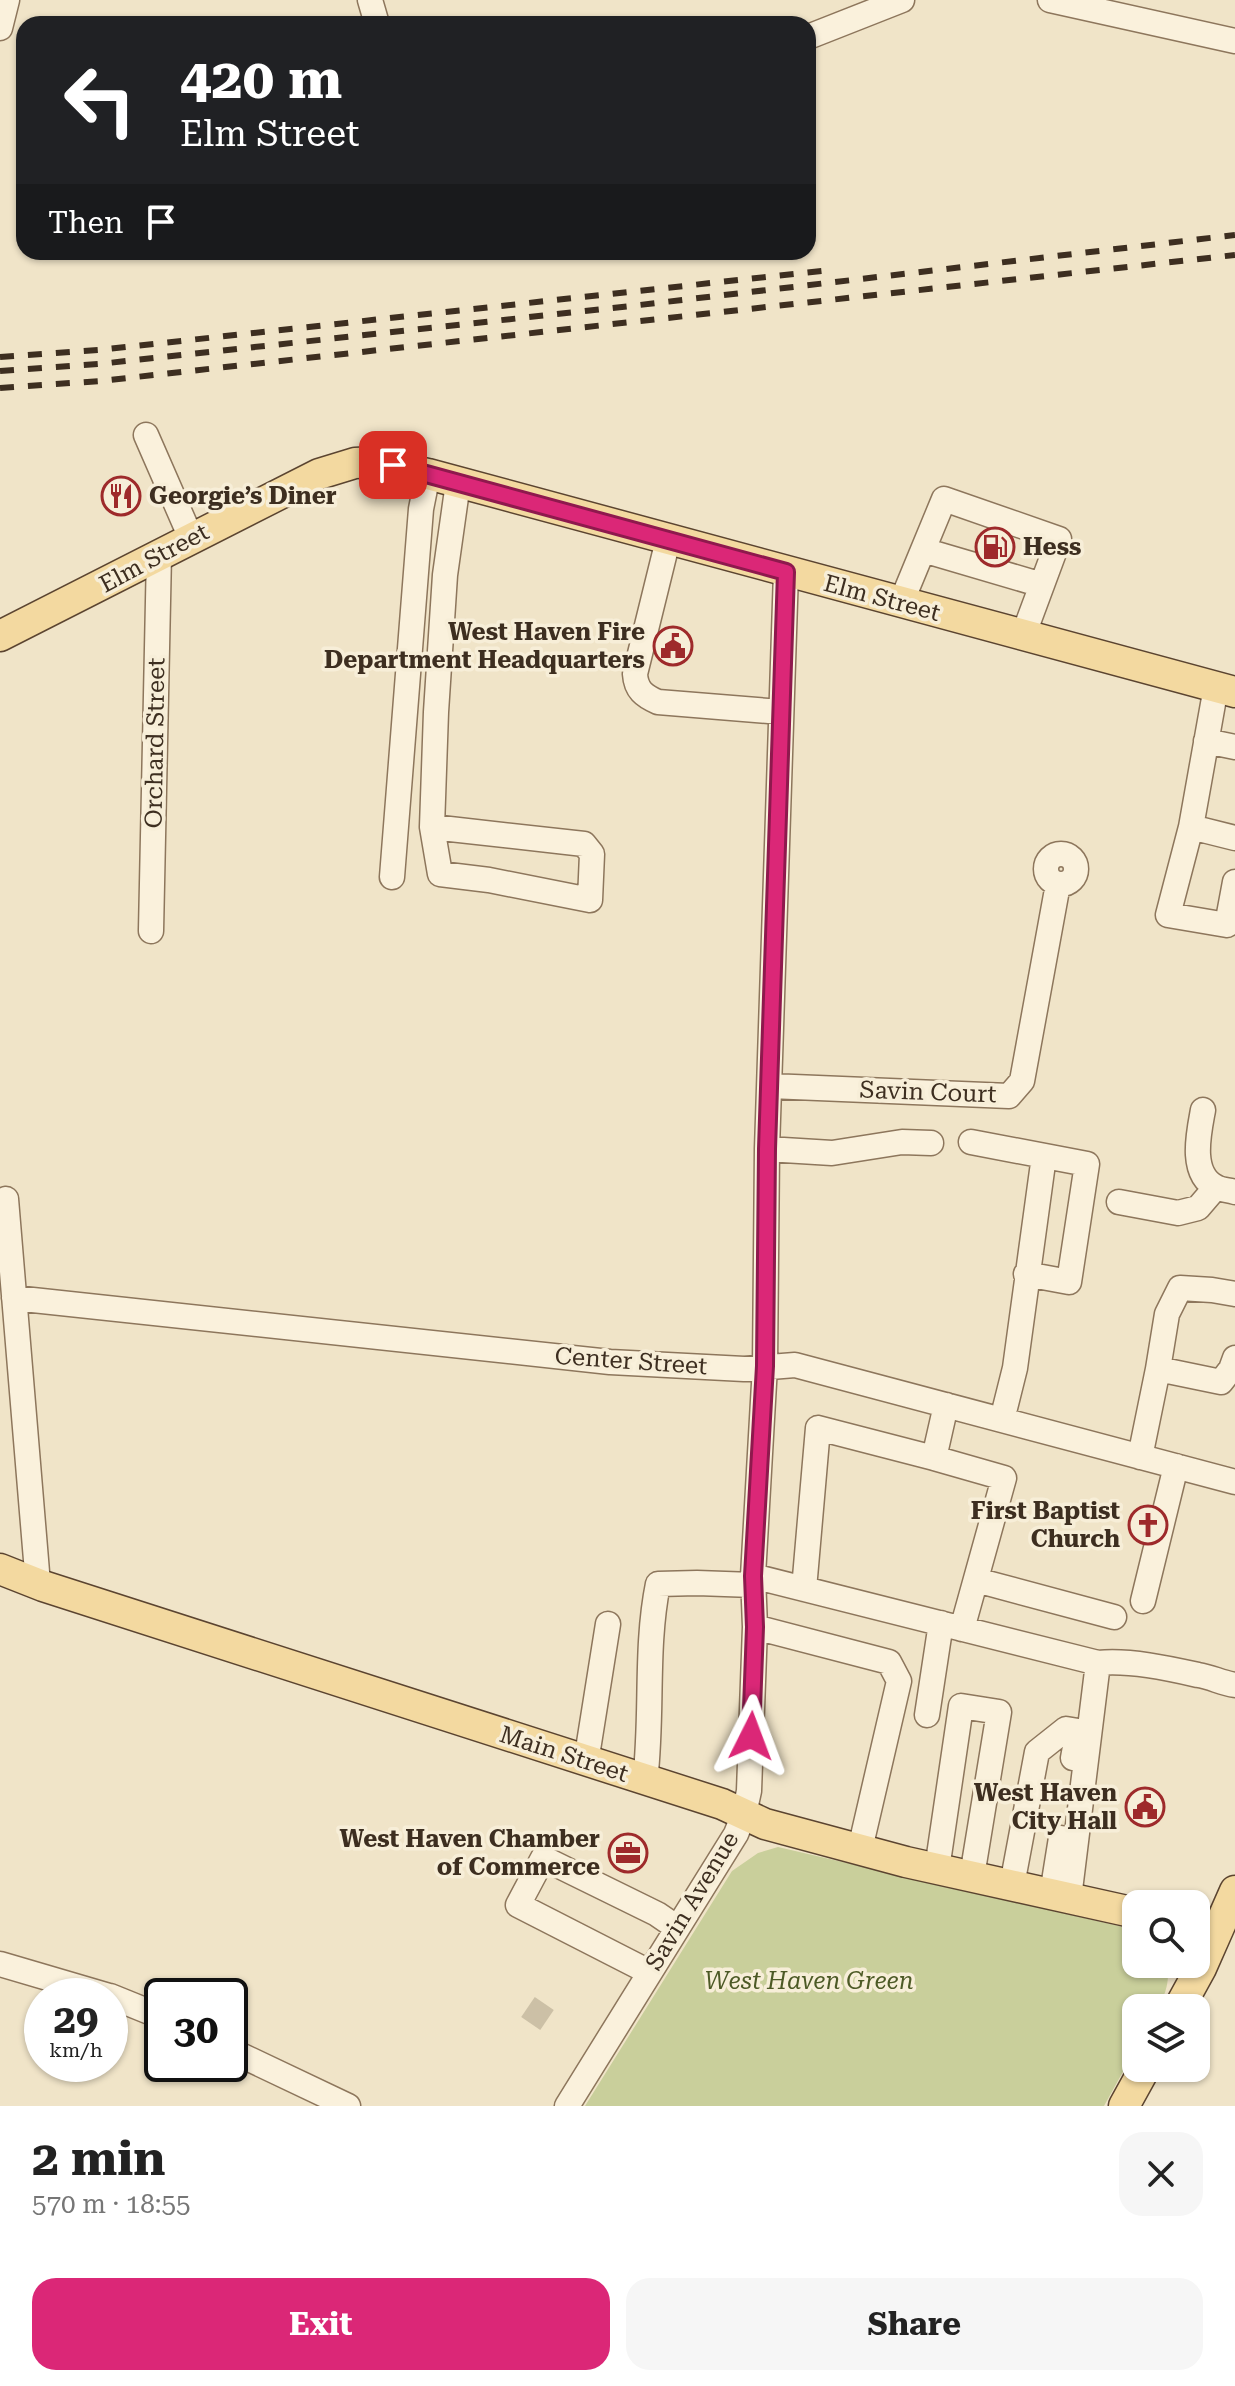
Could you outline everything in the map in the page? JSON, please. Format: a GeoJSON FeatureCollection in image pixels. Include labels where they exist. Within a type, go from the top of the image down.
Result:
{"type":"FeatureCollection","features":[{"type":"Feature","properties":{"kind":"main road","name":"Elm Street"},"geometry":{"type":"LineString","coordinates":[[0,636],[319,474],[355,463],[376,462],[1225,689]]}},
{"type":"Feature","properties":{"kind":"main road","name":"Main Street"},"geometry":{"type":"LineString","coordinates":[[0,1569],[38,1584],[722,1804],[765,1824],[937,1869],[1122,1910]]}},
{"type":"Feature","properties":{"kind":"main road"},"geometry":{"type":"LineString","coordinates":[[1186,1994],[1235,1891]]}},
{"type":"Feature","properties":{"kind":"main road"},"geometry":{"type":"LineString","coordinates":[[1124,2106],[1137,2082]]}},
{"type":"Feature","properties":{"kind":"street"},"geometry":{"type":"LineString","coordinates":[[0,28],[7,0]]}},
{"type":"Feature","properties":{"kind":"street"},"geometry":{"type":"LineString","coordinates":[[816,34],[902,0]]}},
{"type":"Feature","properties":{"kind":"street"},"geometry":{"type":"LineString","coordinates":[[1050,0],[1235,41]]}},
{"type":"Feature","properties":{"kind":"street"},"geometry":{"type":"LineString","coordinates":[[146,435],[191,538]]}},
{"type":"Feature","properties":{"kind":"street"},"geometry":{"type":"LineString","coordinates":[[392,877],[421,509],[428,474]]}},
{"type":"Feature","properties":{"kind":"street"},"geometry":{"type":"LineString","coordinates":[[432,827],[584,844],[592,854],[590,900],[489,880],[440,874],[432,827],[436,712],[444,590],[458,483]]}},
{"type":"Feature","properties":{"kind":"street"},"geometry":{"type":"LineString","coordinates":[[901,603],[944,499],[1059,539],[1023,636]]}},
{"type":"Feature","properties":{"kind":"street"},"geometry":{"type":"LineString","coordinates":[[668,540],[635,674],[642,694],[658,702],[781,712]]}},
{"type":"Feature","properties":{"kind":"street"},"geometry":{"type":"LineString","coordinates":[[923,550],[1042,585]]}},
{"type":"Feature","properties":{"kind":"street","name":"Orchard Street"},"geometry":{"type":"LineString","coordinates":[[151,931],[159,554]]}},
{"type":"Feature","properties":{"kind":"street","name":"Savin Avenue"},"geometry":{"type":"LineString","coordinates":[[567,2106],[736,1834],[749,1791],[755,1627],[753,1581],[765,1366],[767,1149],[786,572]]}},
{"type":"Feature","properties":{"kind":"street"},"geometry":{"type":"LineString","coordinates":[[1225,689],[1206,741],[1191,827],[1168,915],[1227,925],[1234,893]]}},
{"type":"Feature","properties":{"kind":"street"},"geometry":{"type":"LineString","coordinates":[[1206,741],[1235,747]]}},
{"type":"Feature","properties":{"kind":"street"},"geometry":{"type":"LineString","coordinates":[[1191,827],[1235,838]]}},
{"type":"Feature","properties":{"kind":"street","name":"Savin Court"},"geometry":{"type":"LineString","coordinates":[[770,1086],[1009,1096],[1022,1081],[1058,884]]}},
{"type":"Feature","properties":{"kind":"street"},"geometry":{"type":"LineString","coordinates":[[1119,1202],[1178,1213],[1198,1208],[1226,1190],[1203,1172],[1196,1145],[1203,1110]]}},
{"type":"Feature","properties":{"kind":"street"},"geometry":{"type":"LineString","coordinates":[[767,1149],[832,1153],[902,1142],[931,1143]]}},
{"type":"Feature","properties":{"kind":"street"},"geometry":{"type":"LineString","coordinates":[[971,1142],[1087,1164],[1069,1282],[1026,1274]]}},
{"type":"Feature","properties":{"kind":"street"},"geometry":{"type":"LineString","coordinates":[[1002,1420],[1015,1368],[1044,1156]]}},
{"type":"Feature","properties":{"kind":"street"},"geometry":{"type":"LineString","coordinates":[[6,1199],[38,1584]]}},
{"type":"Feature","properties":{"kind":"street"},"geometry":{"type":"LineString","coordinates":[[1140,1457],[1167,1314],[1180,1288],[1235,1294]]}},
{"type":"Feature","properties":{"kind":"street","name":"Center Street"},"geometry":{"type":"LineString","coordinates":[[14,1298],[610,1362],[744,1369],[795,1365],[1235,1482]]}},
{"type":"Feature","properties":{"kind":"street"},"geometry":{"type":"LineString","coordinates":[[1158,1369],[1221,1382],[1235,1358]]}},
{"type":"Feature","properties":{"kind":"street"},"geometry":{"type":"LineString","coordinates":[[934,1458],[946,1405]]}},
{"type":"Feature","properties":{"kind":"street"},"geometry":{"type":"LineString","coordinates":[[804,1589],[818,1428],[1004,1478],[976,1580],[952,1626],[927,1715]]}},
{"type":"Feature","properties":{"kind":"street"},"geometry":{"type":"LineString","coordinates":[[1143,1601],[1176,1466]]}},
{"type":"Feature","properties":{"kind":"street"},"geometry":{"type":"LineString","coordinates":[[976,1580],[1114,1617]]}},
{"type":"Feature","properties":{"kind":"street"},"geometry":{"type":"LineString","coordinates":[[645,1781],[650,1729],[653,1611],[658,1584],[753,1581],[804,1589],[1098,1663],[1131,1663],[1201,1675],[1235,1685]]}},
{"type":"Feature","properties":{"kind":"street"},"geometry":{"type":"LineString","coordinates":[[586,1762],[608,1624]]}},
{"type":"Feature","properties":{"kind":"street"},"geometry":{"type":"LineString","coordinates":[[755,1627],[889,1662],[899,1681],[860,1849]]}},
{"type":"Feature","properties":{"kind":"street"},"geometry":{"type":"LineString","coordinates":[[1060,1896],[1098,1663]]}},
{"type":"Feature","properties":{"kind":"street"},"geometry":{"type":"LineString","coordinates":[[937,1869],[961,1706],[1009,1714],[972,1876]]}},
{"type":"Feature","properties":{"kind":"street"},"geometry":{"type":"LineString","coordinates":[[1012,1885],[1037,1752],[1066,1729],[1078,1731],[1060,1896]]}},
{"type":"Feature","properties":{"kind":"street"},"geometry":{"type":"LineString","coordinates":[[649,1972],[518,1905],[543,1858],[657,1914],[676,1927]]}},
{"type":"Feature","properties":{"kind":"street"},"geometry":{"type":"LineString","coordinates":[[0,1964],[48,1978]]}},
{"type":"Feature","properties":{"kind":"street"},"geometry":{"type":"LineString","coordinates":[[248,2059],[348,2106]]}},
{"type":"Feature","properties":{"kind":"green space","name":"West Haven Green"},"geometry":{"type":"Polygon","coordinates":[[[778,1847],[1122,1927],[1122,1978],[1168,1978],[1167,1987],[1164,1994],[1122,1994],[1122,2073],[1104,2106],[585,2106],[732,1871],[758,1853],[778,1847]]]}},
{"type":"Feature","properties":{"kind":"tunnel"},"geometry":{"type":"LineString","coordinates":[[528,2007],[547,2020]]}},
{"type":"Feature","properties":{"kind":"railway"},"geometry":{"type":"LineString","coordinates":[[0,371],[99,364],[631,306],[1235,235]]}},
{"type":"Feature","properties":{"kind":"railway"},"geometry":{"type":"LineString","coordinates":[[0,388],[100,381],[1235,255]]}},
{"type":"Feature","properties":{"kind":"railway"},"geometry":{"type":"LineString","coordinates":[[0,357],[98,350],[830,270]]}},
{"type":"Feature","properties":{"kind":"place","name":"Georgie’s Diner"},"geometry":{"type":"Point","coordinates":[121,496]}},
{"type":"Feature","properties":{"kind":"place","name":"Hess"},"geometry":{"type":"Point","coordinates":[995,547]}},
{"type":"Feature","properties":{"kind":"place","name":"West Haven Fire Department Headquarters"},"geometry":{"type":"Point","coordinates":[673,646]}},
{"type":"Feature","properties":{"kind":"place","name":"First Baptist Church"},"geometry":{"type":"Point","coordinates":[1148,1525]}},
{"type":"Feature","properties":{"kind":"place","name":"West Haven City Hall"},"geometry":{"type":"Point","coordinates":[1145,1807]}},
{"type":"Feature","properties":{"kind":"place","name":"West Haven Chamber of Commerce"},"geometry":{"type":"Point","coordinates":[628,1853]}},
{"type":"Feature","properties":{"kind":"route"},"geometry":{"type":"LineString","coordinates":[[393,465],[786,572],[767,1149],[765,1366],[753,1576],[755,1627],[751,1736]]}}]}
